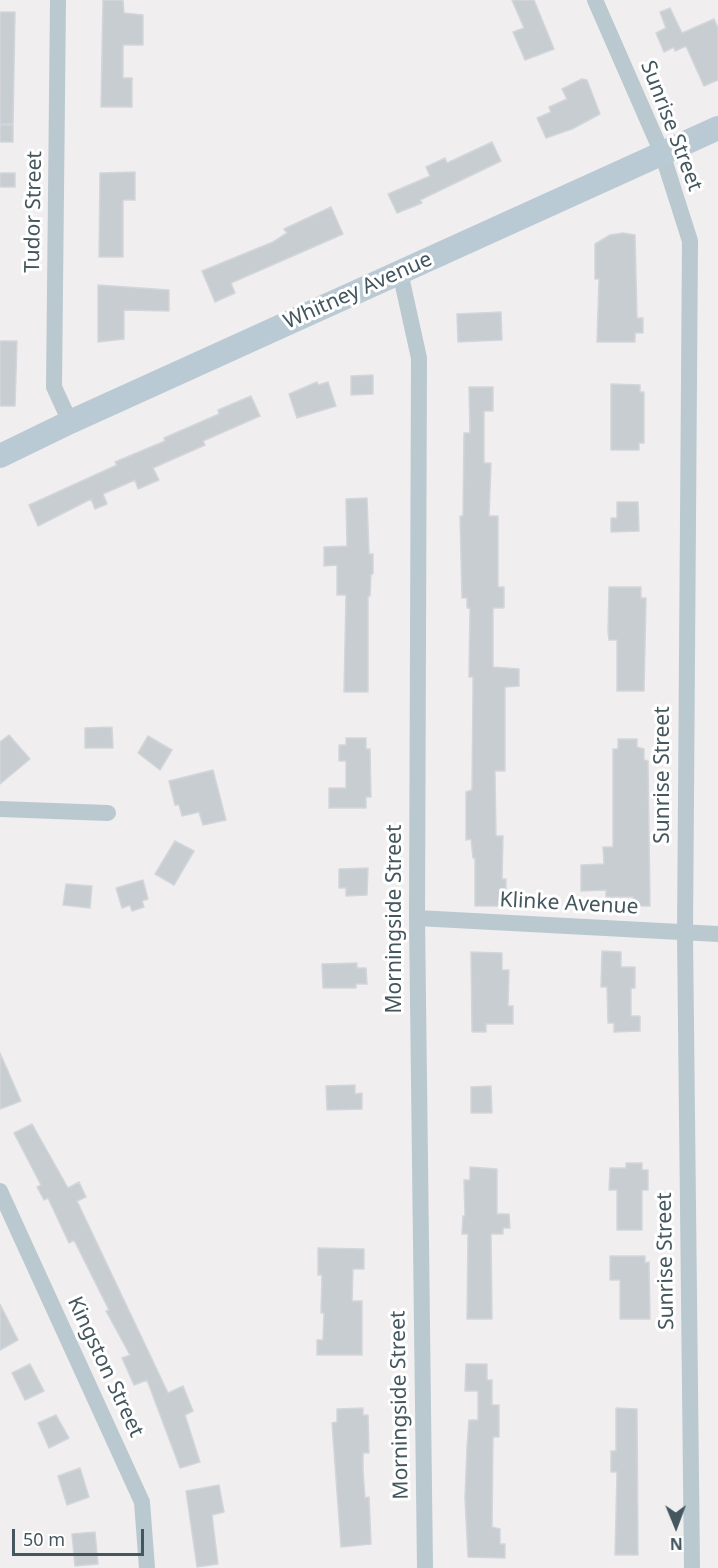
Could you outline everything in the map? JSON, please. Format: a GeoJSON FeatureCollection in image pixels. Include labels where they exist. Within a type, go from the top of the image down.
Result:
{"type":"FeatureCollection","features":[{"type":"Feature","properties":{"kind":"main road","name":"Whitney Avenue"},"geometry":{"type":"LineString","coordinates":[[0,456],[70,422],[718,128]]}},
{"type":"Feature","properties":{"kind":"street","name":"Tudor Street"},"geometry":{"type":"LineString","coordinates":[[58,0],[54,387],[70,422]]}},
{"type":"Feature","properties":{"kind":"street","name":"Sunrise Street"},"geometry":{"type":"LineString","coordinates":[[595,0],[662,153],[690,241],[685,933],[692,1568]]}},
{"type":"Feature","properties":{"kind":"street","name":"Morningside Street"},"geometry":{"type":"LineString","coordinates":[[400,272],[419,358],[417,918],[425,1568]]}},
{"type":"Feature","properties":{"kind":"street"},"geometry":{"type":"LineString","coordinates":[[0,809],[108,813]]}},
{"type":"Feature","properties":{"kind":"street","name":"Klinke Avenue"},"geometry":{"type":"LineString","coordinates":[[417,918],[718,934]]}},
{"type":"Feature","properties":{"kind":"street","name":"Kingston Street"},"geometry":{"type":"LineString","coordinates":[[0,1191],[142,1502],[147,1568]]}},
{"type":"Feature","properties":{"kind":"building"},"geometry":{"type":"Polygon","coordinates":[[[103,0],[123,0],[124,13],[143,15],[143,45],[123,45],[123,78],[132,78],[132,107],[101,107],[103,0]]]}},
{"type":"Feature","properties":{"kind":"building"},"geometry":{"type":"Polygon","coordinates":[[[512,0],[534,0],[554,49],[525,60],[513,32],[524,28],[512,0]]]}},
{"type":"Feature","properties":{"kind":"building"},"geometry":{"type":"Polygon","coordinates":[[[670,8],[682,33],[714,19],[718,28],[718,80],[704,86],[686,46],[675,51],[674,47],[664,52],[656,33],[666,28],[660,12],[670,8]]]}},
{"type":"Feature","properties":{"kind":"building"},"geometry":{"type":"Polygon","coordinates":[[[0,12],[15,12],[13,124],[0,124],[0,12]]]}},
{"type":"Feature","properties":{"kind":"building"},"geometry":{"type":"Polygon","coordinates":[[[582,79],[587,80],[600,114],[572,129],[546,138],[537,118],[551,112],[549,107],[567,99],[562,89],[582,79]]]}},
{"type":"Feature","properties":{"kind":"building"},"geometry":{"type":"Polygon","coordinates":[[[0,125],[13,125],[13,142],[0,142],[0,125]]]}},
{"type":"Feature","properties":{"kind":"building"},"geometry":{"type":"Polygon","coordinates":[[[492,142],[501,161],[420,200],[422,203],[397,213],[388,194],[430,176],[426,167],[445,158],[447,163],[492,142]]]}},
{"type":"Feature","properties":{"kind":"building"},"geometry":{"type":"Polygon","coordinates":[[[135,172],[135,200],[123,200],[123,257],[99,257],[100,173],[135,172]]]}},
{"type":"Feature","properties":{"kind":"building"},"geometry":{"type":"Polygon","coordinates":[[[0,173],[15,173],[15,187],[0,187],[0,173]]]}},
{"type":"Feature","properties":{"kind":"building"},"geometry":{"type":"Polygon","coordinates":[[[331,207],[343,234],[231,283],[235,293],[215,302],[202,271],[273,242],[287,233],[284,229],[331,207]]]}},
{"type":"Feature","properties":{"kind":"building"},"geometry":{"type":"Polygon","coordinates":[[[623,233],[635,235],[637,318],[643,318],[643,333],[635,333],[635,342],[597,342],[599,279],[595,279],[595,244],[610,235],[623,233]]]}},
{"type":"Feature","properties":{"kind":"building"},"geometry":{"type":"Polygon","coordinates":[[[98,285],[169,290],[169,311],[124,310],[124,339],[98,342],[98,285]]]}},
{"type":"Feature","properties":{"kind":"building"},"geometry":{"type":"Polygon","coordinates":[[[501,312],[502,340],[458,342],[457,314],[501,312]]]}},
{"type":"Feature","properties":{"kind":"building"},"geometry":{"type":"Polygon","coordinates":[[[0,341],[17,341],[15,406],[0,406],[0,341]]]}},
{"type":"Feature","properties":{"kind":"building"},"geometry":{"type":"Polygon","coordinates":[[[373,375],[373,394],[351,395],[351,376],[373,375]]]}},
{"type":"Feature","properties":{"kind":"building"},"geometry":{"type":"Polygon","coordinates":[[[317,382],[318,385],[328,382],[336,406],[297,418],[289,394],[317,382]]]}},
{"type":"Feature","properties":{"kind":"building"},"geometry":{"type":"Polygon","coordinates":[[[611,384],[640,385],[640,392],[644,392],[644,443],[639,443],[639,450],[611,450],[611,384]]]}},
{"type":"Feature","properties":{"kind":"building"},"geometry":{"type":"Polygon","coordinates":[[[469,387],[493,387],[493,411],[484,411],[484,463],[491,463],[489,516],[498,516],[498,587],[504,587],[504,608],[493,608],[493,667],[519,669],[519,686],[505,687],[505,771],[495,771],[496,836],[503,836],[502,879],[506,879],[506,906],[475,906],[475,858],[473,858],[471,839],[466,840],[466,792],[472,790],[473,677],[469,677],[470,608],[467,608],[467,598],[462,598],[460,516],[463,516],[464,433],[470,433],[469,387]]]}},
{"type":"Feature","properties":{"kind":"building"},"geometry":{"type":"Polygon","coordinates":[[[251,396],[260,416],[203,441],[205,445],[153,468],[159,480],[138,489],[135,480],[103,494],[107,504],[95,509],[91,499],[38,526],[29,505],[117,465],[115,462],[165,441],[164,438],[219,414],[218,410],[251,396]]]}},
{"type":"Feature","properties":{"kind":"building"},"geometry":{"type":"Polygon","coordinates":[[[367,498],[369,554],[373,554],[373,574],[371,574],[370,596],[368,596],[368,692],[344,692],[346,595],[337,595],[337,565],[324,566],[324,547],[347,546],[346,499],[367,498]]]}},
{"type":"Feature","properties":{"kind":"building"},"geometry":{"type":"Polygon","coordinates":[[[617,502],[638,502],[639,531],[611,532],[611,518],[617,518],[617,502]]]}},
{"type":"Feature","properties":{"kind":"building"},"geometry":{"type":"Polygon","coordinates":[[[609,587],[641,587],[641,598],[646,598],[644,691],[617,691],[617,640],[609,640],[608,632],[609,587]]]}},
{"type":"Feature","properties":{"kind":"building"},"geometry":{"type":"Polygon","coordinates":[[[112,727],[113,748],[85,748],[85,728],[112,727]]]}},
{"type":"Feature","properties":{"kind":"building"},"geometry":{"type":"Polygon","coordinates":[[[9,735],[30,759],[0,784],[0,742],[9,735]]]}},
{"type":"Feature","properties":{"kind":"building"},"geometry":{"type":"Polygon","coordinates":[[[148,736],[172,750],[160,770],[138,753],[148,736]]]}},
{"type":"Feature","properties":{"kind":"building"},"geometry":{"type":"Polygon","coordinates":[[[346,738],[366,738],[366,749],[370,749],[371,797],[366,797],[366,808],[329,808],[329,788],[346,788],[346,761],[339,761],[339,745],[346,745],[346,738]]]}},
{"type":"Feature","properties":{"kind":"building"},"geometry":{"type":"Polygon","coordinates":[[[618,739],[637,739],[637,747],[644,749],[644,760],[648,761],[650,906],[633,906],[633,897],[606,897],[606,890],[581,891],[581,865],[604,864],[603,847],[613,847],[613,749],[618,749],[618,739]]]}},
{"type":"Feature","properties":{"kind":"building"},"geometry":{"type":"Polygon","coordinates":[[[213,770],[226,820],[203,825],[199,812],[182,816],[179,805],[175,805],[169,781],[213,770]]]}},
{"type":"Feature","properties":{"kind":"building"},"geometry":{"type":"Polygon","coordinates":[[[175,841],[194,851],[174,885],[155,874],[175,841]]]}},
{"type":"Feature","properties":{"kind":"building"},"geometry":{"type":"Polygon","coordinates":[[[368,868],[367,895],[346,896],[346,888],[339,888],[339,869],[368,868]]]}},
{"type":"Feature","properties":{"kind":"building"},"geometry":{"type":"Polygon","coordinates":[[[143,880],[148,899],[142,901],[144,907],[132,911],[130,905],[122,908],[116,888],[143,880]]]}},
{"type":"Feature","properties":{"kind":"building"},"geometry":{"type":"Polygon","coordinates":[[[66,884],[92,886],[90,908],[63,905],[66,884]]]}},
{"type":"Feature","properties":{"kind":"building"},"geometry":{"type":"Polygon","coordinates":[[[602,951],[621,952],[621,967],[635,967],[635,988],[631,988],[631,1016],[640,1016],[640,1031],[614,1032],[614,1023],[608,1023],[607,987],[601,987],[602,951]]]}},
{"type":"Feature","properties":{"kind":"building"},"geometry":{"type":"Polygon","coordinates":[[[471,952],[502,953],[502,970],[509,970],[508,1006],[513,1006],[513,1024],[486,1024],[486,1032],[472,1032],[471,952]]]}},
{"type":"Feature","properties":{"kind":"building"},"geometry":{"type":"Polygon","coordinates":[[[357,963],[357,968],[366,968],[367,984],[356,984],[356,988],[323,988],[322,964],[357,963]]]}},
{"type":"Feature","properties":{"kind":"building"},"geometry":{"type":"Polygon","coordinates":[[[0,1053],[21,1101],[0,1109],[0,1053]]]}},
{"type":"Feature","properties":{"kind":"building"},"geometry":{"type":"Polygon","coordinates":[[[355,1085],[355,1094],[362,1093],[362,1109],[327,1110],[326,1086],[355,1085]]]}},
{"type":"Feature","properties":{"kind":"building"},"geometry":{"type":"Polygon","coordinates":[[[491,1086],[492,1113],[471,1113],[471,1087],[491,1086]]]}},
{"type":"Feature","properties":{"kind":"building"},"geometry":{"type":"Polygon","coordinates":[[[32,1124],[68,1188],[79,1182],[86,1197],[77,1201],[168,1393],[183,1386],[193,1411],[185,1415],[200,1462],[180,1468],[147,1380],[134,1385],[122,1358],[130,1355],[106,1311],[109,1310],[74,1240],[69,1243],[48,1198],[44,1200],[37,1187],[41,1185],[14,1133],[32,1124]]]}},
{"type":"Feature","properties":{"kind":"building"},"geometry":{"type":"Polygon","coordinates":[[[626,1163],[642,1163],[642,1170],[648,1170],[648,1190],[642,1190],[642,1230],[617,1230],[617,1190],[609,1190],[610,1168],[626,1168],[626,1163]]]}},
{"type":"Feature","properties":{"kind":"building"},"geometry":{"type":"Polygon","coordinates":[[[470,1167],[497,1169],[497,1214],[509,1214],[510,1228],[503,1228],[503,1234],[491,1234],[492,1319],[467,1319],[468,1234],[462,1234],[463,1216],[465,1216],[464,1180],[470,1180],[470,1167]]]}},
{"type":"Feature","properties":{"kind":"building"},"geometry":{"type":"Polygon","coordinates":[[[318,1248],[364,1249],[364,1269],[353,1269],[352,1301],[362,1301],[362,1355],[317,1355],[317,1340],[323,1340],[324,1313],[321,1313],[322,1275],[318,1275],[318,1248]]]}},
{"type":"Feature","properties":{"kind":"building"},"geometry":{"type":"Polygon","coordinates":[[[610,1256],[645,1256],[645,1263],[649,1262],[650,1319],[620,1319],[620,1280],[610,1280],[610,1256]]]}},
{"type":"Feature","properties":{"kind":"building"},"geometry":{"type":"Polygon","coordinates":[[[0,1304],[18,1340],[0,1350],[0,1304]]]}},
{"type":"Feature","properties":{"kind":"building"},"geometry":{"type":"Polygon","coordinates":[[[30,1364],[44,1391],[25,1400],[12,1373],[30,1364]]]}},
{"type":"Feature","properties":{"kind":"building"},"geometry":{"type":"Polygon","coordinates":[[[466,1364],[487,1364],[487,1380],[492,1380],[492,1405],[499,1405],[499,1437],[493,1437],[492,1527],[500,1529],[500,1544],[505,1544],[505,1558],[468,1557],[465,1498],[467,1448],[469,1420],[478,1420],[478,1391],[465,1391],[466,1364]]]}},
{"type":"Feature","properties":{"kind":"building"},"geometry":{"type":"Polygon","coordinates":[[[363,1408],[363,1415],[368,1415],[369,1453],[363,1453],[363,1470],[365,1498],[369,1497],[371,1544],[341,1547],[332,1423],[337,1422],[337,1409],[363,1408]]]}},
{"type":"Feature","properties":{"kind":"building"},"geometry":{"type":"Polygon","coordinates":[[[616,1408],[637,1409],[638,1555],[615,1555],[617,1472],[611,1472],[611,1451],[616,1451],[616,1408]]]}},
{"type":"Feature","properties":{"kind":"building"},"geometry":{"type":"Polygon","coordinates":[[[56,1415],[69,1438],[49,1448],[38,1423],[56,1415]]]}},
{"type":"Feature","properties":{"kind":"building"},"geometry":{"type":"Polygon","coordinates":[[[80,1468],[89,1497],[67,1505],[58,1476],[80,1468]]]}},
{"type":"Feature","properties":{"kind":"building"},"geometry":{"type":"Polygon","coordinates":[[[219,1485],[224,1512],[212,1515],[218,1564],[197,1567],[186,1491],[219,1485]]]}},
{"type":"Feature","properties":{"kind":"building"},"geometry":{"type":"Polygon","coordinates":[[[95,1532],[98,1564],[75,1566],[72,1534],[95,1532]]]}}]}
